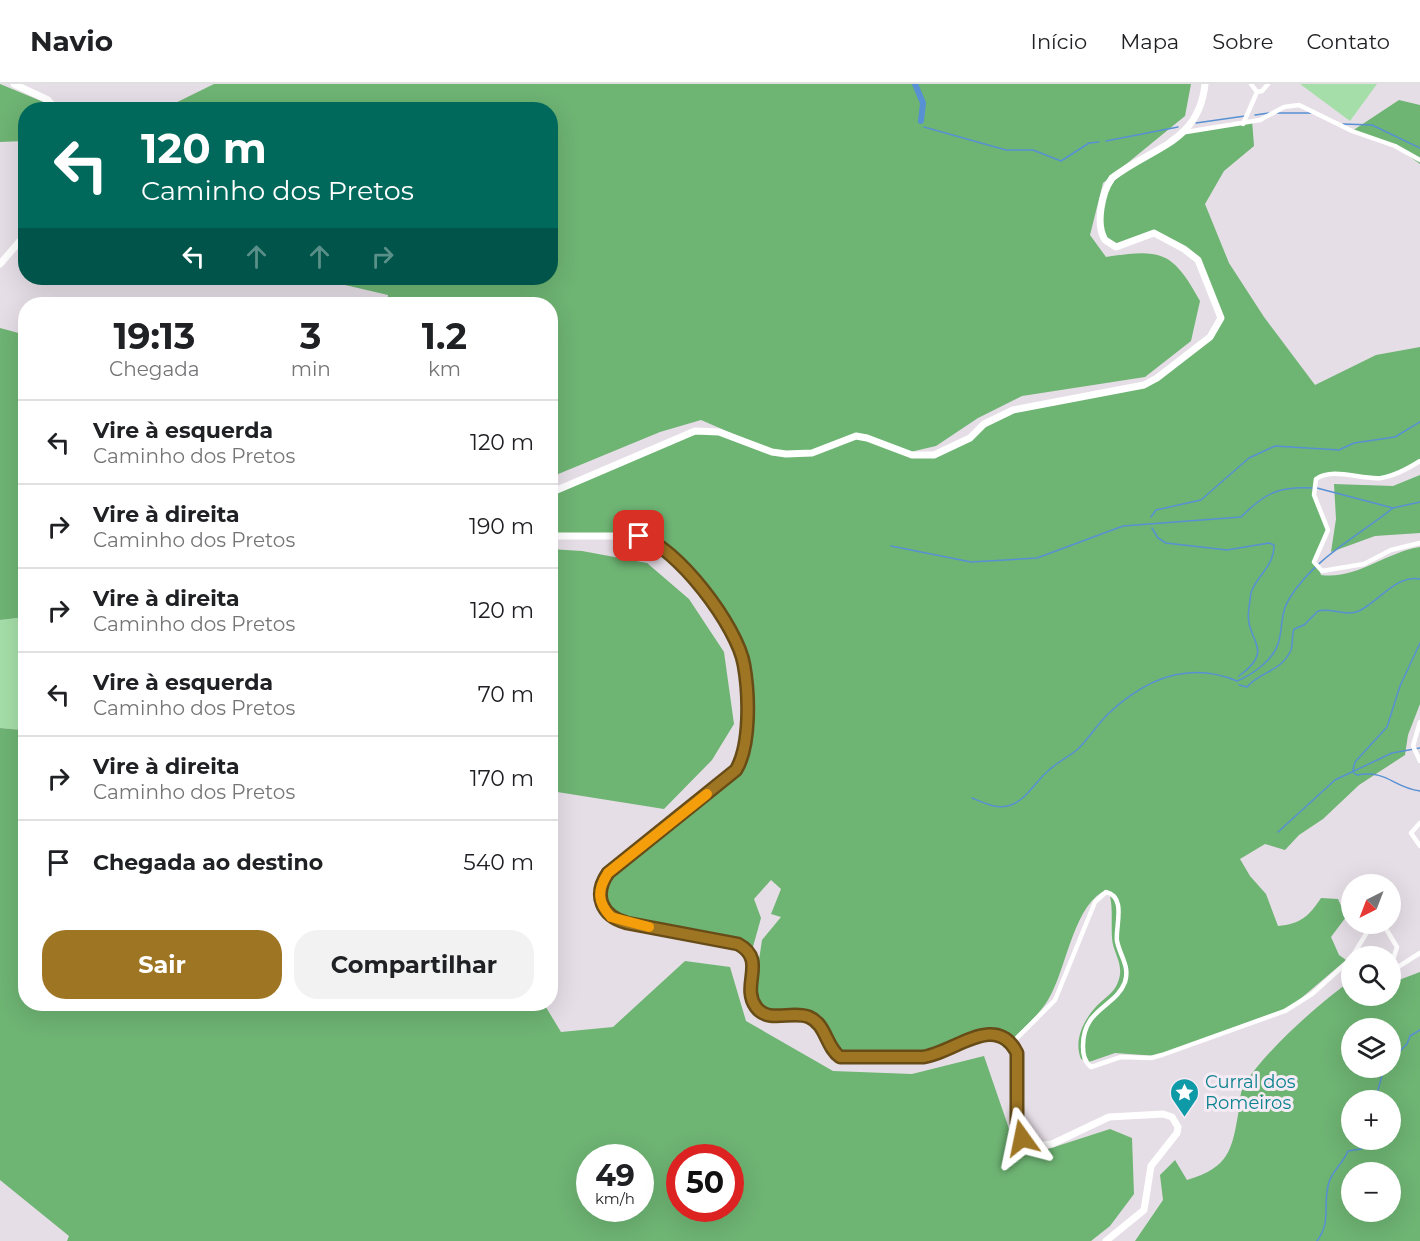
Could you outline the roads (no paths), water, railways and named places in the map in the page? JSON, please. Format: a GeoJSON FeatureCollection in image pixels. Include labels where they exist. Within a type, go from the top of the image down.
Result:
{"type":"FeatureCollection","features":[{"type":"Feature","properties":{"kind":"main road"},"geometry":{"type":"LineString","coordinates":[[14,84],[50,102]]}},
{"type":"Feature","properties":{"kind":"main road"},"geometry":{"type":"LineString","coordinates":[[558,490],[695,431],[719,432],[772,452],[786,454],[812,453],[856,436],[912,455],[934,455],[970,438],[984,424],[1013,410],[1061,399],[1128,389],[1157,378],[1216,331],[1221,318],[1219,310],[1203,268],[1184,249],[1154,233],[1116,247],[1105,240],[1100,228],[1103,198],[1106,186],[1112,178],[1186,132],[1199,113],[1205,84]]}},
{"type":"Feature","properties":{"kind":"main road"},"geometry":{"type":"LineString","coordinates":[[0,264],[18,243]]}},
{"type":"Feature","properties":{"kind":"main road"},"geometry":{"type":"LineString","coordinates":[[558,536],[639,536],[656,541],[710,598],[736,643],[744,664],[746,741],[742,760],[722,782],[608,873],[599,889],[604,909],[611,917],[627,923],[738,944],[746,948],[753,959],[751,992],[756,1008],[766,1015],[804,1015],[812,1018],[840,1057],[934,1056],[981,1034],[990,1033],[1012,1043],[1018,1064],[1018,1131],[1034,1146],[1052,1144],[1109,1117],[1167,1114],[1176,1121],[1177,1133],[1148,1171],[1144,1210],[1106,1241]]}},
{"type":"Feature","properties":{"kind":"street"},"geometry":{"type":"LineString","coordinates":[[1251,84],[1257,92]]}},
{"type":"Feature","properties":{"kind":"street"},"geometry":{"type":"LineString","coordinates":[[1243,124],[1257,92],[1262,91],[1268,84]]}},
{"type":"Feature","properties":{"kind":"street"},"geometry":{"type":"LineString","coordinates":[[1186,132],[1260,120],[1284,107],[1299,105],[1352,131],[1395,146],[1420,160]]}},
{"type":"Feature","properties":{"kind":"street"},"geometry":{"type":"LineString","coordinates":[[1420,461],[1382,478],[1323,475],[1314,483],[1314,495],[1328,530],[1315,555],[1315,566],[1322,571],[1364,564],[1391,550],[1420,543]]}},
{"type":"Feature","properties":{"kind":"street"},"geometry":{"type":"LineString","coordinates":[[1420,722],[1413,746],[1420,761]]}},
{"type":"Feature","properties":{"kind":"street"},"geometry":{"type":"LineString","coordinates":[[1420,823],[1411,833],[1420,846]]}},
{"type":"Feature","properties":{"kind":"street"},"geometry":{"type":"LineString","coordinates":[[1012,1043],[1055,1000],[1095,902],[1106,892],[1111,893],[1117,900],[1117,940],[1127,972],[1120,990],[1099,1008],[1083,1034],[1085,1060],[1091,1067],[1121,1057],[1151,1058],[1162,1055],[1285,1011],[1312,994],[1341,967]]}},
{"type":"Feature","properties":{"kind":"street"},"geometry":{"type":"LineString","coordinates":[[1389,934],[1397,947],[1392,963],[1394,966],[1398,967],[1420,952]]}},
{"type":"Feature","properties":{"kind":"waterway"},"geometry":{"type":"LineString","coordinates":[[915,84],[923,103],[921,121]]}},
{"type":"Feature","properties":{"kind":"waterway"},"geometry":{"type":"LineString","coordinates":[[1255,115],[1269,113]]}},
{"type":"Feature","properties":{"kind":"waterway"},"geometry":{"type":"LineString","coordinates":[[1277,113],[1311,113]]}},
{"type":"Feature","properties":{"kind":"waterway"},"geometry":{"type":"LineString","coordinates":[[1196,123],[1245,116]]}},
{"type":"Feature","properties":{"kind":"waterway"},"geometry":{"type":"LineString","coordinates":[[1343,124],[1372,125],[1420,148]]}},
{"type":"Feature","properties":{"kind":"waterway"},"geometry":{"type":"LineString","coordinates":[[924,127],[1006,150],[1033,150],[1061,161],[1089,143],[1099,142]]}},
{"type":"Feature","properties":{"kind":"waterway"},"geometry":{"type":"LineString","coordinates":[[1106,141],[1178,127]]}},
{"type":"Feature","properties":{"kind":"waterway"},"geometry":{"type":"LineString","coordinates":[[1151,517],[1156,510],[1201,500],[1249,458],[1275,446],[1339,450],[1354,443],[1395,437],[1420,422]]}},
{"type":"Feature","properties":{"kind":"waterway"},"geometry":{"type":"LineString","coordinates":[[891,546],[971,562],[1037,558],[1123,526],[1241,517],[1273,493],[1291,488],[1313,488]]}},
{"type":"Feature","properties":{"kind":"waterway"},"geometry":{"type":"LineString","coordinates":[[1317,488],[1393,508],[1420,502]]}},
{"type":"Feature","properties":{"kind":"waterway"},"geometry":{"type":"LineString","coordinates":[[972,798],[996,806],[1006,806],[1017,802],[1052,768],[1078,749],[1108,714],[1137,691],[1152,683],[1185,673],[1219,675],[1237,681],[1255,671],[1272,656],[1280,638],[1286,605],[1299,585],[1323,560],[1393,508]]}},
{"type":"Feature","properties":{"kind":"waterway"},"geometry":{"type":"LineString","coordinates":[[1152,528],[1158,538],[1166,543],[1227,550],[1269,543],[1274,545],[1272,558],[1250,596],[1248,619],[1258,651],[1250,666],[1239,676]]}},
{"type":"Feature","properties":{"kind":"waterway"},"geometry":{"type":"LineString","coordinates":[[1239,685],[1247,687],[1257,678],[1281,664],[1291,649],[1294,629],[1304,625],[1318,611],[1354,613],[1403,581],[1420,579]]}},
{"type":"Feature","properties":{"kind":"waterway"},"geometry":{"type":"LineString","coordinates":[[1353,770],[1355,762],[1387,727],[1400,686],[1420,643]]}},
{"type":"Feature","properties":{"kind":"waterway"},"geometry":{"type":"LineString","coordinates":[[1278,832],[1335,780],[1392,753],[1420,748]]}},
{"type":"Feature","properties":{"kind":"waterway"},"geometry":{"type":"LineString","coordinates":[[1354,773],[1376,775],[1420,791]]}},
{"type":"Feature","properties":{"kind":"waterway"},"geometry":{"type":"LineString","coordinates":[[1401,1050],[1407,1044],[1410,1036],[1420,1030]]}},
{"type":"Feature","properties":{"kind":"waterway"},"geometry":{"type":"LineString","coordinates":[[1378,1090],[1381,1078]]}},
{"type":"Feature","properties":{"kind":"waterway"},"geometry":{"type":"LineString","coordinates":[[1317,1241],[1322,1234],[1326,1220],[1329,1182],[1348,1151],[1354,1150]]}},
{"type":"Feature","properties":{"kind":"place","name":"Curral dos Romeiros"},"geometry":{"type":"Point","coordinates":[1184,1118]}}]}
